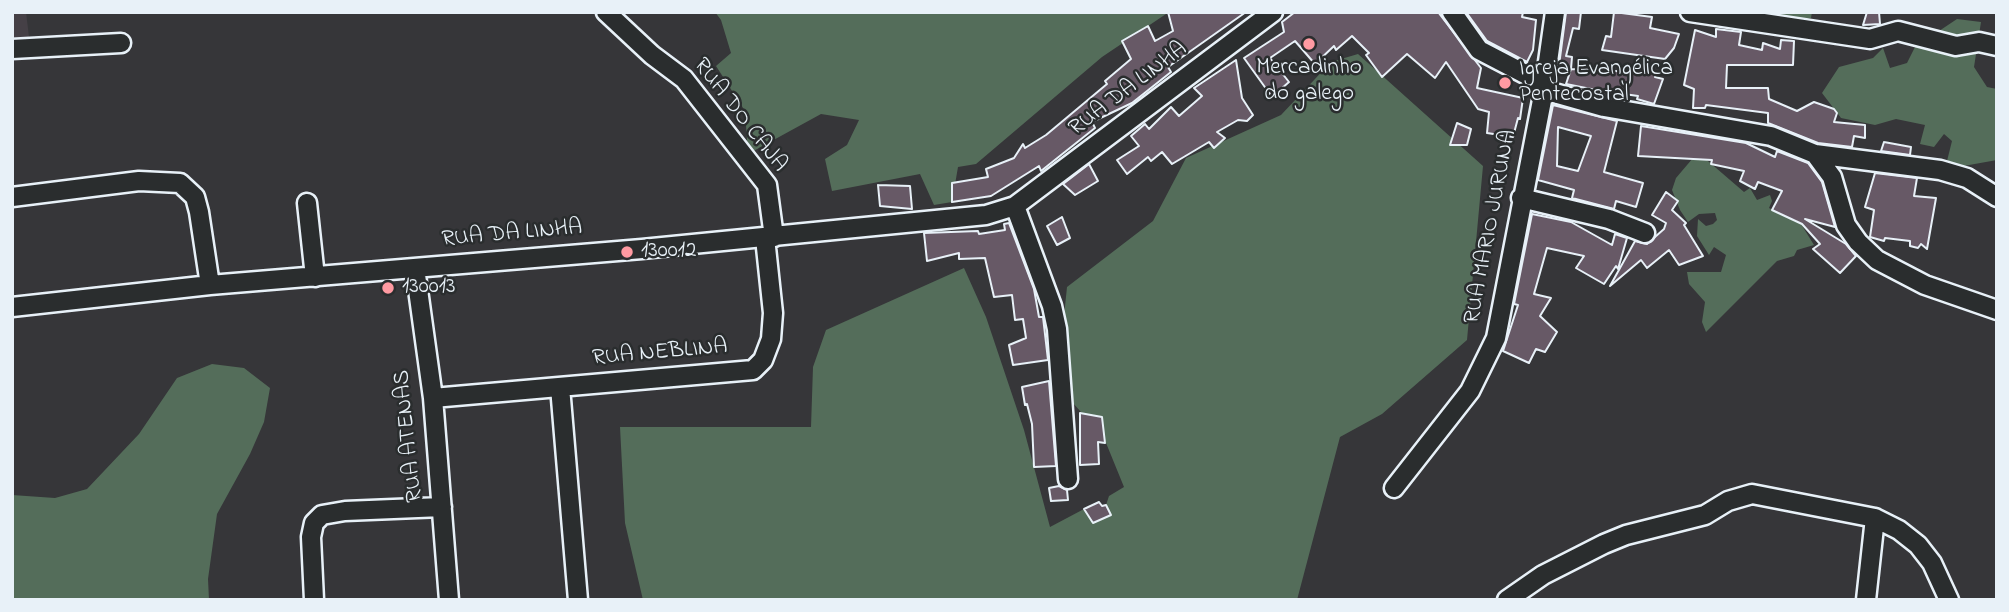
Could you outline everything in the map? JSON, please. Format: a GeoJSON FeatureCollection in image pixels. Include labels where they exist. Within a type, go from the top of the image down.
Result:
{"type":"FeatureCollection","features":[{"type":"Feature","properties":{"kind":"street","name":"RUA DO CAJA"},"geometry":{"type":"LineString","coordinates":[[606,12],[652,55],[684,79],[761,176],[767,185],[770,237]]}},
{"type":"Feature","properties":{"kind":"street","name":"RUA DA LINHA"},"geometry":{"type":"LineString","coordinates":[[12,307],[210,285],[963,219],[1015,206],[1273,12]]}},
{"type":"Feature","properties":{"kind":"street"},"geometry":{"type":"LineString","coordinates":[[1452,12],[1479,50],[1527,75],[1544,90],[1605,107],[1771,136],[1793,142],[1815,154],[1940,170],[1973,181],[1997,197]]}},
{"type":"Feature","properties":{"kind":"street","name":"RUA MARIO JURUNA"},"geometry":{"type":"LineString","coordinates":[[1394,488],[1470,391],[1485,366],[1496,338],[1544,90],[1555,12]]}},
{"type":"Feature","properties":{"kind":"street"},"geometry":{"type":"LineString","coordinates":[[1690,12],[1870,39],[1898,31],[1955,46],[1986,42],[1997,46]]}},
{"type":"Feature","properties":{"kind":"street"},"geometry":{"type":"LineString","coordinates":[[12,49],[121,43]]}},
{"type":"Feature","properties":{"kind":"street"},"geometry":{"type":"LineString","coordinates":[[1815,154],[1832,177],[1846,225],[1858,242],[1877,260],[1925,285],[1997,310]]}},
{"type":"Feature","properties":{"kind":"street"},"geometry":{"type":"LineString","coordinates":[[12,197],[165,180],[180,183],[190,191],[199,212],[210,285]]}},
{"type":"Feature","properties":{"kind":"street"},"geometry":{"type":"LineString","coordinates":[[1521,198],[1609,219],[1645,233]]}},
{"type":"Feature","properties":{"kind":"street"},"geometry":{"type":"LineString","coordinates":[[307,203],[315,277]]}},
{"type":"Feature","properties":{"kind":"street"},"geometry":{"type":"LineString","coordinates":[[1015,206],[1052,306],[1057,329],[1068,479]]}},
{"type":"Feature","properties":{"kind":"street","name":"RUA NEBLINA"},"geometry":{"type":"LineString","coordinates":[[433,398],[753,370],[763,360],[772,326],[770,237]]}},
{"type":"Feature","properties":{"kind":"street","name":"RUA ATENAS"},"geometry":{"type":"LineString","coordinates":[[415,268],[433,398],[449,600]]}},
{"type":"Feature","properties":{"kind":"street"},"geometry":{"type":"LineString","coordinates":[[560,387],[578,600]]}},
{"type":"Feature","properties":{"kind":"street"},"geometry":{"type":"LineString","coordinates":[[1507,600],[1543,575],[1604,544],[1626,535],[1705,515],[1741,496],[1769,497],[1875,518],[1918,545],[1932,563],[1949,600]]}},
{"type":"Feature","properties":{"kind":"street"},"geometry":{"type":"LineString","coordinates":[[314,600],[311,537],[314,523],[322,515],[345,511],[442,507]]}},
{"type":"Feature","properties":{"kind":"street"},"geometry":{"type":"LineString","coordinates":[[1866,600],[1875,518]]}},
{"type":"Feature","properties":{"kind":"shaded area"},"geometry":{"type":"Polygon","coordinates":[[[12,12],[26,12],[29,37],[12,38],[12,12]]]}},
{"type":"Feature","properties":{"kind":"green space"},"geometry":{"type":"Polygon","coordinates":[[[715,12],[1169,12],[1102,57],[976,164],[958,167],[952,202],[934,205],[920,174],[832,191],[825,159],[847,145],[859,120],[821,114],[748,154],[745,111],[716,66],[731,53],[721,20],[715,12]]]}},
{"type":"Feature","properties":{"kind":"green space"},"geometry":{"type":"Polygon","coordinates":[[[1773,12],[1812,12],[1811,18],[1775,23],[1773,12]]]}},
{"type":"Feature","properties":{"kind":"green space"},"geometry":{"type":"Polygon","coordinates":[[[1957,19],[1981,22],[1974,67],[1987,87],[1997,89],[1997,160],[1958,167],[1947,161],[1952,141],[1944,134],[1934,147],[1920,144],[1925,125],[1896,119],[1875,125],[1841,118],[1822,93],[1839,67],[1873,58],[1883,48],[1890,68],[1907,63],[1915,47],[1957,19]]]}},
{"type":"Feature","properties":{"kind":"green space"},"geometry":{"type":"Polygon","coordinates":[[[1358,54],[1483,166],[1467,340],[1382,414],[1340,437],[1297,600],[643,600],[625,523],[620,427],[811,427],[813,367],[826,330],[964,268],[986,317],[1024,430],[1050,527],[1084,509],[1093,523],[1110,515],[1106,505],[1109,496],[1124,487],[1104,438],[1057,385],[1067,287],[1153,221],[1186,158],[1281,115],[1331,62],[1358,54]]]}},
{"type":"Feature","properties":{"kind":"green space"},"geometry":{"type":"Polygon","coordinates":[[[1701,155],[1744,192],[1750,188],[1757,200],[1770,195],[1772,201],[1769,208],[1801,224],[1814,245],[1797,250],[1794,256],[1777,261],[1706,332],[1702,322],[1705,302],[1689,284],[1687,272],[1721,272],[1726,255],[1714,247],[1709,255],[1697,236],[1698,219],[1706,226],[1713,224],[1717,220],[1715,213],[1699,214],[1688,222],[1672,190],[1676,178],[1693,158],[1701,155]]]}},
{"type":"Feature","properties":{"kind":"green space"},"geometry":{"type":"Polygon","coordinates":[[[212,364],[244,368],[270,388],[264,422],[217,514],[208,579],[209,600],[12,600],[12,495],[55,498],[87,489],[139,434],[177,378],[212,364]]]}},
{"type":"Feature","properties":{"kind":"building"},"geometry":{"type":"Polygon","coordinates":[[[1168,12],[1246,12],[1168,67],[1171,72],[1132,103],[1092,122],[1095,128],[1041,171],[1039,166],[991,196],[952,202],[952,183],[988,177],[986,169],[1014,158],[1023,144],[1025,148],[1046,135],[1107,84],[1105,81],[1131,59],[1122,41],[1148,26],[1155,41],[1173,31],[1168,12]]]}},
{"type":"Feature","properties":{"kind":"building"},"geometry":{"type":"Polygon","coordinates":[[[1295,12],[1438,12],[1481,68],[1477,88],[1523,98],[1520,119],[1518,118],[1513,137],[1487,133],[1489,112],[1478,109],[1446,62],[1435,78],[1407,54],[1382,77],[1366,55],[1369,53],[1352,36],[1336,50],[1334,46],[1315,64],[1295,41],[1270,58],[1289,82],[1272,97],[1244,58],[1284,32],[1282,22],[1295,12]]]}},
{"type":"Feature","properties":{"kind":"building"},"geometry":{"type":"Polygon","coordinates":[[[1466,12],[1523,12],[1522,17],[1536,20],[1533,50],[1527,62],[1487,41],[1466,12]]]}},
{"type":"Feature","properties":{"kind":"building"},"geometry":{"type":"Polygon","coordinates":[[[1566,12],[1581,12],[1579,29],[1573,28],[1566,56],[1572,57],[1571,69],[1564,68],[1562,74],[1558,73],[1566,12]]]}},
{"type":"Feature","properties":{"kind":"building"},"geometry":{"type":"Polygon","coordinates":[[[1614,12],[1652,17],[1650,28],[1679,34],[1674,48],[1665,59],[1602,50],[1606,36],[1611,37],[1614,12]]]}},
{"type":"Feature","properties":{"kind":"building"},"geometry":{"type":"Polygon","coordinates":[[[1867,12],[1879,12],[1880,24],[1863,25],[1867,12]]]}},
{"type":"Feature","properties":{"kind":"building"},"geometry":{"type":"Polygon","coordinates":[[[1716,29],[1741,32],[1739,45],[1762,50],[1763,43],[1780,49],[1781,40],[1794,41],[1793,65],[1727,65],[1726,88],[1768,88],[1769,99],[1797,111],[1814,102],[1834,109],[1837,113],[1834,122],[1865,125],[1865,138],[1854,136],[1852,147],[1818,143],[1768,123],[1768,113],[1706,105],[1705,108],[1693,108],[1694,89],[1684,85],[1695,30],[1716,37],[1716,29]]]}},
{"type":"Feature","properties":{"kind":"building"},"geometry":{"type":"Polygon","coordinates":[[[1236,60],[1242,98],[1253,115],[1247,121],[1238,120],[1217,132],[1225,138],[1214,148],[1209,142],[1172,164],[1162,152],[1151,161],[1148,157],[1127,174],[1117,160],[1139,146],[1131,136],[1145,124],[1149,129],[1171,107],[1179,116],[1202,96],[1194,88],[1236,60]]]}},
{"type":"Feature","properties":{"kind":"building"},"geometry":{"type":"Polygon","coordinates":[[[1571,69],[1657,73],[1655,77],[1663,79],[1654,104],[1637,99],[1638,96],[1610,92],[1609,96],[1595,93],[1596,90],[1566,84],[1571,69]]]}},
{"type":"Feature","properties":{"kind":"building"},"geometry":{"type":"Polygon","coordinates":[[[1553,105],[1617,121],[1604,172],[1643,183],[1636,207],[1616,201],[1614,209],[1572,198],[1574,190],[1538,180],[1553,105]],[[1558,127],[1557,166],[1578,171],[1591,136],[1558,127]]]}},
{"type":"Feature","properties":{"kind":"building"},"geometry":{"type":"Polygon","coordinates":[[[1457,123],[1471,129],[1467,145],[1450,145],[1457,123]]]}},
{"type":"Feature","properties":{"kind":"building"},"geometry":{"type":"Polygon","coordinates":[[[1641,126],[1746,143],[1775,157],[1777,151],[1808,163],[1822,182],[1835,227],[1805,219],[1846,244],[1856,256],[1840,273],[1813,249],[1820,244],[1802,224],[1772,210],[1782,191],[1758,182],[1755,189],[1740,181],[1744,171],[1711,164],[1712,160],[1638,156],[1641,126]]]}},
{"type":"Feature","properties":{"kind":"building"},"geometry":{"type":"Polygon","coordinates":[[[1884,142],[1911,147],[1910,155],[1881,151],[1884,142]]]}},
{"type":"Feature","properties":{"kind":"building"},"geometry":{"type":"Polygon","coordinates":[[[1089,164],[1098,181],[1075,195],[1063,184],[1089,164]]]}},
{"type":"Feature","properties":{"kind":"building"},"geometry":{"type":"Polygon","coordinates":[[[1875,173],[1917,178],[1914,196],[1936,198],[1927,249],[1921,244],[1918,248],[1910,246],[1910,241],[1885,238],[1884,241],[1870,237],[1874,210],[1865,207],[1875,173]]]}},
{"type":"Feature","properties":{"kind":"building"},"geometry":{"type":"Polygon","coordinates":[[[878,185],[910,186],[912,209],[880,206],[878,185]]]}},
{"type":"Feature","properties":{"kind":"building"},"geometry":{"type":"Polygon","coordinates":[[[1666,192],[1678,201],[1672,210],[1686,223],[1684,225],[1703,256],[1679,265],[1669,250],[1647,268],[1641,260],[1610,286],[1635,241],[1647,244],[1664,229],[1666,223],[1652,215],[1666,192]]]}},
{"type":"Feature","properties":{"kind":"building"},"geometry":{"type":"Polygon","coordinates":[[[1532,214],[1571,222],[1612,245],[1615,234],[1627,238],[1618,269],[1616,266],[1604,284],[1576,268],[1584,256],[1547,248],[1534,294],[1551,298],[1540,316],[1557,332],[1545,352],[1536,349],[1529,363],[1503,351],[1518,305],[1514,304],[1532,214]]]}},
{"type":"Feature","properties":{"kind":"building"},"geometry":{"type":"Polygon","coordinates":[[[1062,217],[1070,238],[1057,245],[1047,226],[1062,217]]]}},
{"type":"Feature","properties":{"kind":"building"},"geometry":{"type":"Polygon","coordinates":[[[1009,223],[1034,289],[1039,317],[1043,317],[1048,360],[1013,365],[1009,345],[1026,338],[1023,319],[1015,320],[1012,295],[994,297],[985,258],[959,259],[959,253],[927,261],[924,233],[978,231],[979,234],[1005,230],[1004,224],[1009,223]]]}},
{"type":"Feature","properties":{"kind":"building"},"geometry":{"type":"Polygon","coordinates":[[[1049,381],[1056,466],[1034,467],[1032,424],[1022,387],[1049,381]]]}},
{"type":"Feature","properties":{"kind":"building"},"geometry":{"type":"Polygon","coordinates":[[[1080,413],[1102,417],[1105,443],[1098,442],[1099,464],[1080,465],[1080,413]]]}},
{"type":"Feature","properties":{"kind":"building"},"geometry":{"type":"Polygon","coordinates":[[[1059,486],[1067,490],[1068,500],[1051,501],[1049,488],[1059,486]]]}},
{"type":"Feature","properties":{"kind":"building"},"geometry":{"type":"Polygon","coordinates":[[[1099,502],[1102,506],[1106,505],[1111,515],[1093,523],[1084,509],[1099,502]]]}},
{"type":"Feature","properties":{"kind":"place","name":"Mercadinho do galego"},"geometry":{"type":"Point","coordinates":[1309,44]}},
{"type":"Feature","properties":{"kind":"place","name":"Igreja Evangélica Pentecostal"},"geometry":{"type":"Point","coordinates":[1505,83]}},
{"type":"Feature","properties":{"kind":"place","name":"130012"},"geometry":{"type":"Point","coordinates":[627,252]}},
{"type":"Feature","properties":{"kind":"place","name":"130013"},"geometry":{"type":"Point","coordinates":[388,288]}}]}
